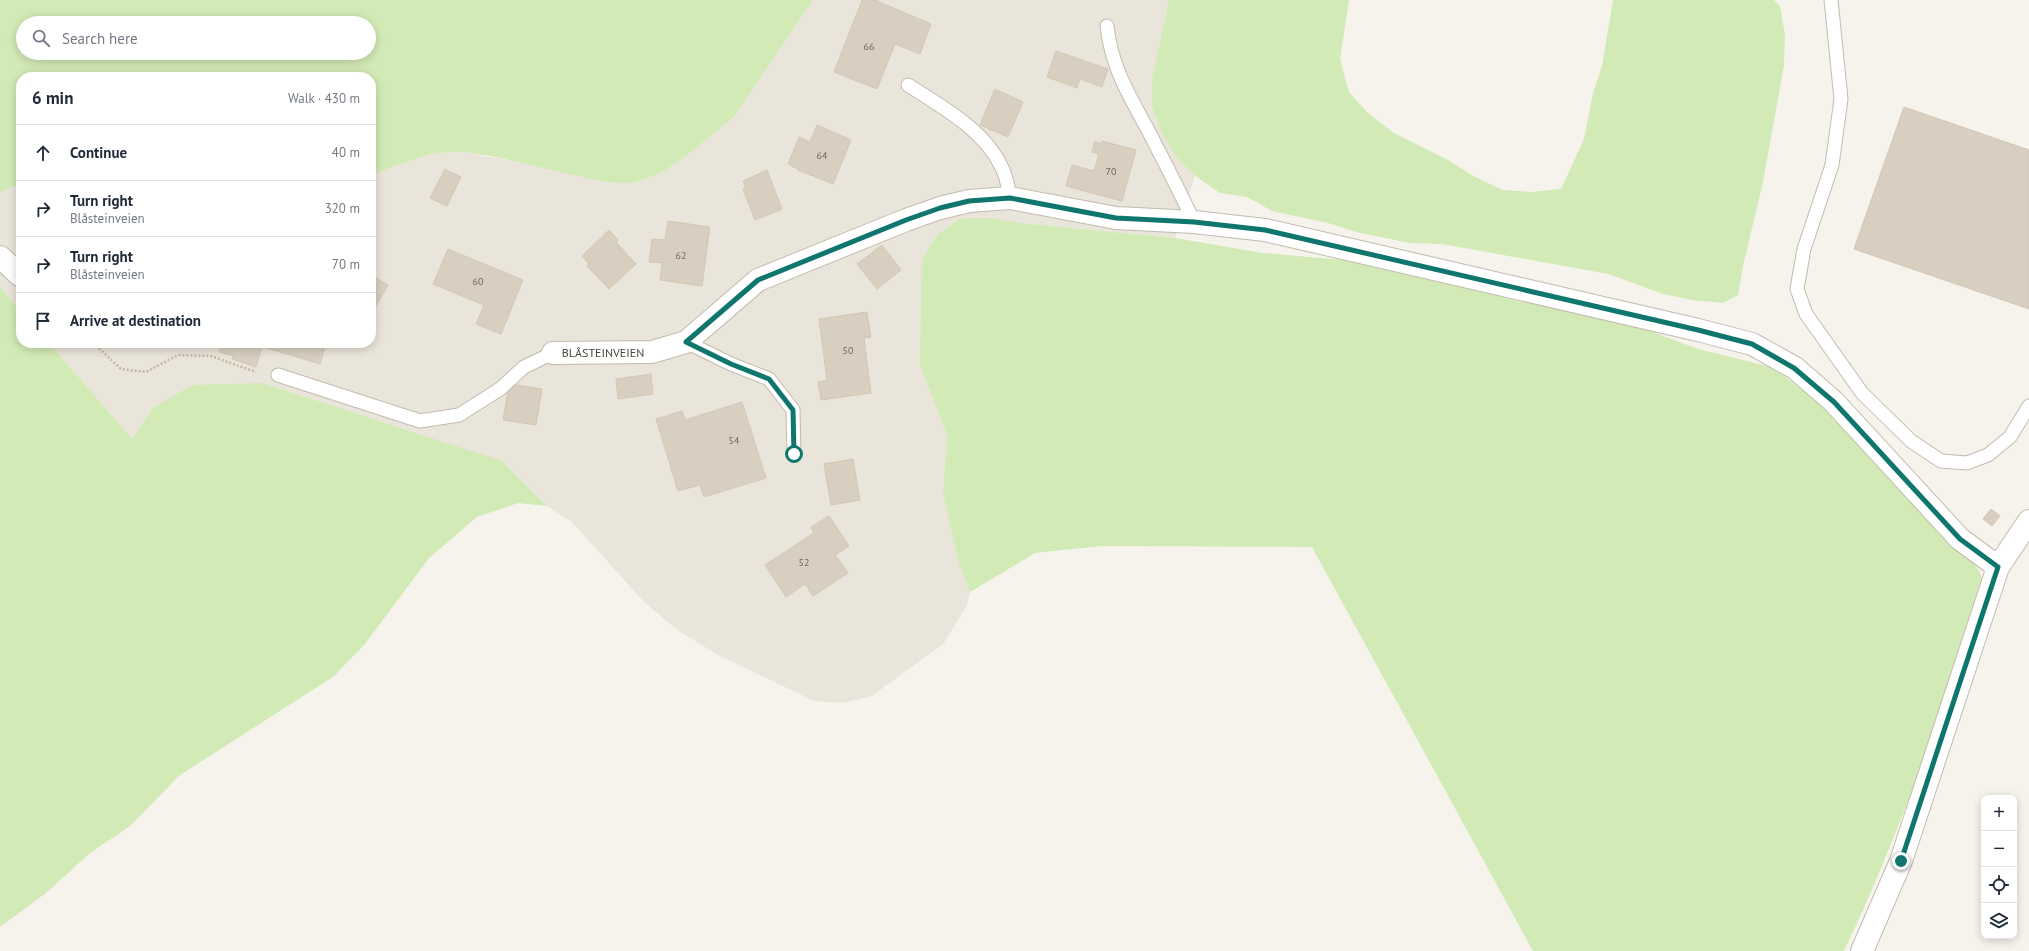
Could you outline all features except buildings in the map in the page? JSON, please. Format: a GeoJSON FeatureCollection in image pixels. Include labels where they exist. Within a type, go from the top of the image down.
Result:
{"type":"FeatureCollection","features":[{"type":"Feature","properties":{"kind":"street","name":"BLÅSTEINVEIEN"},"geometry":{"type":"LineString","coordinates":[[553,353],[652,352],[686,342],[758,280],[940,208],[969,201],[1010,198],[1116,218],[1194,222],[1265,230],[1698,330],[1752,344],[1794,368],[1834,402],[1960,539],[1998,567]]}},
{"type":"Feature","properties":{"kind":"street"},"geometry":{"type":"LineString","coordinates":[[0,257],[16,271]]}},
{"type":"Feature","properties":{"kind":"street"},"geometry":{"type":"LineString","coordinates":[[1862,951],[1901,861],[1998,567],[2029,521]]}},
{"type":"Feature","properties":{"kind":"lane"},"geometry":{"type":"LineString","coordinates":[[1831,0],[1841,99],[1832,165],[1804,249],[1797,289],[1806,314],[1862,394],[1911,441],[1941,461],[1967,463],[1988,455],[2010,437],[2029,406]]}},
{"type":"Feature","properties":{"kind":"lane"},"geometry":{"type":"LineString","coordinates":[[1107,26],[1110,48],[1126,91],[1175,180],[1194,222]]}},
{"type":"Feature","properties":{"kind":"lane"},"geometry":{"type":"LineString","coordinates":[[908,85],[958,118],[983,140],[1003,168],[1010,198]]}},
{"type":"Feature","properties":{"kind":"lane"},"geometry":{"type":"LineString","coordinates":[[686,342],[731,364],[769,379],[793,410],[794,454]]}},
{"type":"Feature","properties":{"kind":"lane"},"geometry":{"type":"LineString","coordinates":[[278,375],[420,421],[459,415],[500,388],[524,367],[553,353]]}},
{"type":"Feature","properties":{"kind":"path"},"geometry":{"type":"LineString","coordinates":[[98,348],[121,369],[146,372],[178,356],[211,356],[255,372],[278,375]]}},
{"type":"Feature","properties":{"kind":"shaded area"},"geometry":{"type":"Polygon","coordinates":[[[813,0],[1169,0],[1152,80],[1176,157],[1195,176],[1175,238],[1020,223],[991,218],[920,365],[947,435],[943,494],[959,564],[970,592],[967,605],[944,643],[872,696],[843,703],[814,701],[718,655],[679,631],[645,603],[572,522],[547,506],[502,461],[152,409],[132,439],[53,348],[376,348],[376,173],[432,153],[463,152],[634,183],[661,173],[685,157],[734,117],[813,0]]]}},
{"type":"Feature","properties":{"kind":"shaded area"},"geometry":{"type":"Polygon","coordinates":[[[16,186],[16,305],[0,287],[0,192],[16,186]]]}},
{"type":"Feature","properties":{"kind":"green space"},"geometry":{"type":"Polygon","coordinates":[[[0,0],[813,0],[734,117],[685,157],[661,173],[634,183],[605,182],[491,156],[463,152],[432,153],[376,173],[376,72],[16,72],[16,186],[0,192],[0,0]]]}},
{"type":"Feature","properties":{"kind":"green space"},"geometry":{"type":"Polygon","coordinates":[[[1169,0],[1349,0],[1340,59],[1349,92],[1369,114],[1394,133],[1448,160],[1473,176],[1503,190],[1532,192],[1561,189],[1584,139],[1593,93],[1602,66],[1613,0],[1774,0],[1780,6],[1785,35],[1784,65],[1763,182],[1743,266],[1738,295],[1723,303],[1692,300],[1663,294],[1608,274],[1442,244],[1410,243],[1356,232],[1328,223],[1272,211],[1247,197],[1220,193],[1195,176],[1176,157],[1162,133],[1152,107],[1152,79],[1169,0]]]}},
{"type":"Feature","properties":{"kind":"green space"},"geometry":{"type":"Polygon","coordinates":[[[961,218],[991,218],[1020,223],[1175,238],[1263,253],[1343,260],[1417,274],[1521,302],[1581,310],[1626,322],[1698,349],[1771,367],[1807,393],[1949,524],[1980,573],[1986,590],[1902,817],[1844,951],[1533,951],[1312,547],[1102,546],[1035,553],[970,592],[959,564],[943,494],[947,435],[920,365],[922,260],[938,234],[961,218]]]}},
{"type":"Feature","properties":{"kind":"green space"},"geometry":{"type":"Polygon","coordinates":[[[0,287],[16,305],[16,348],[53,348],[132,439],[152,409],[192,385],[262,383],[502,461],[547,506],[518,503],[477,517],[429,558],[365,644],[333,677],[180,775],[129,827],[90,853],[46,893],[0,927],[0,287]]]}},
{"type":"Feature","properties":{"kind":"route"},"geometry":{"type":"LineString","coordinates":[[794,454],[793,410],[769,379],[731,364],[686,342],[712,318],[758,280],[906,220],[940,208],[969,201],[1010,198],[1116,218],[1194,222],[1265,230],[1698,330],[1752,344],[1794,368],[1834,402],[1960,539],[1998,567],[1901,861]]}}]}
